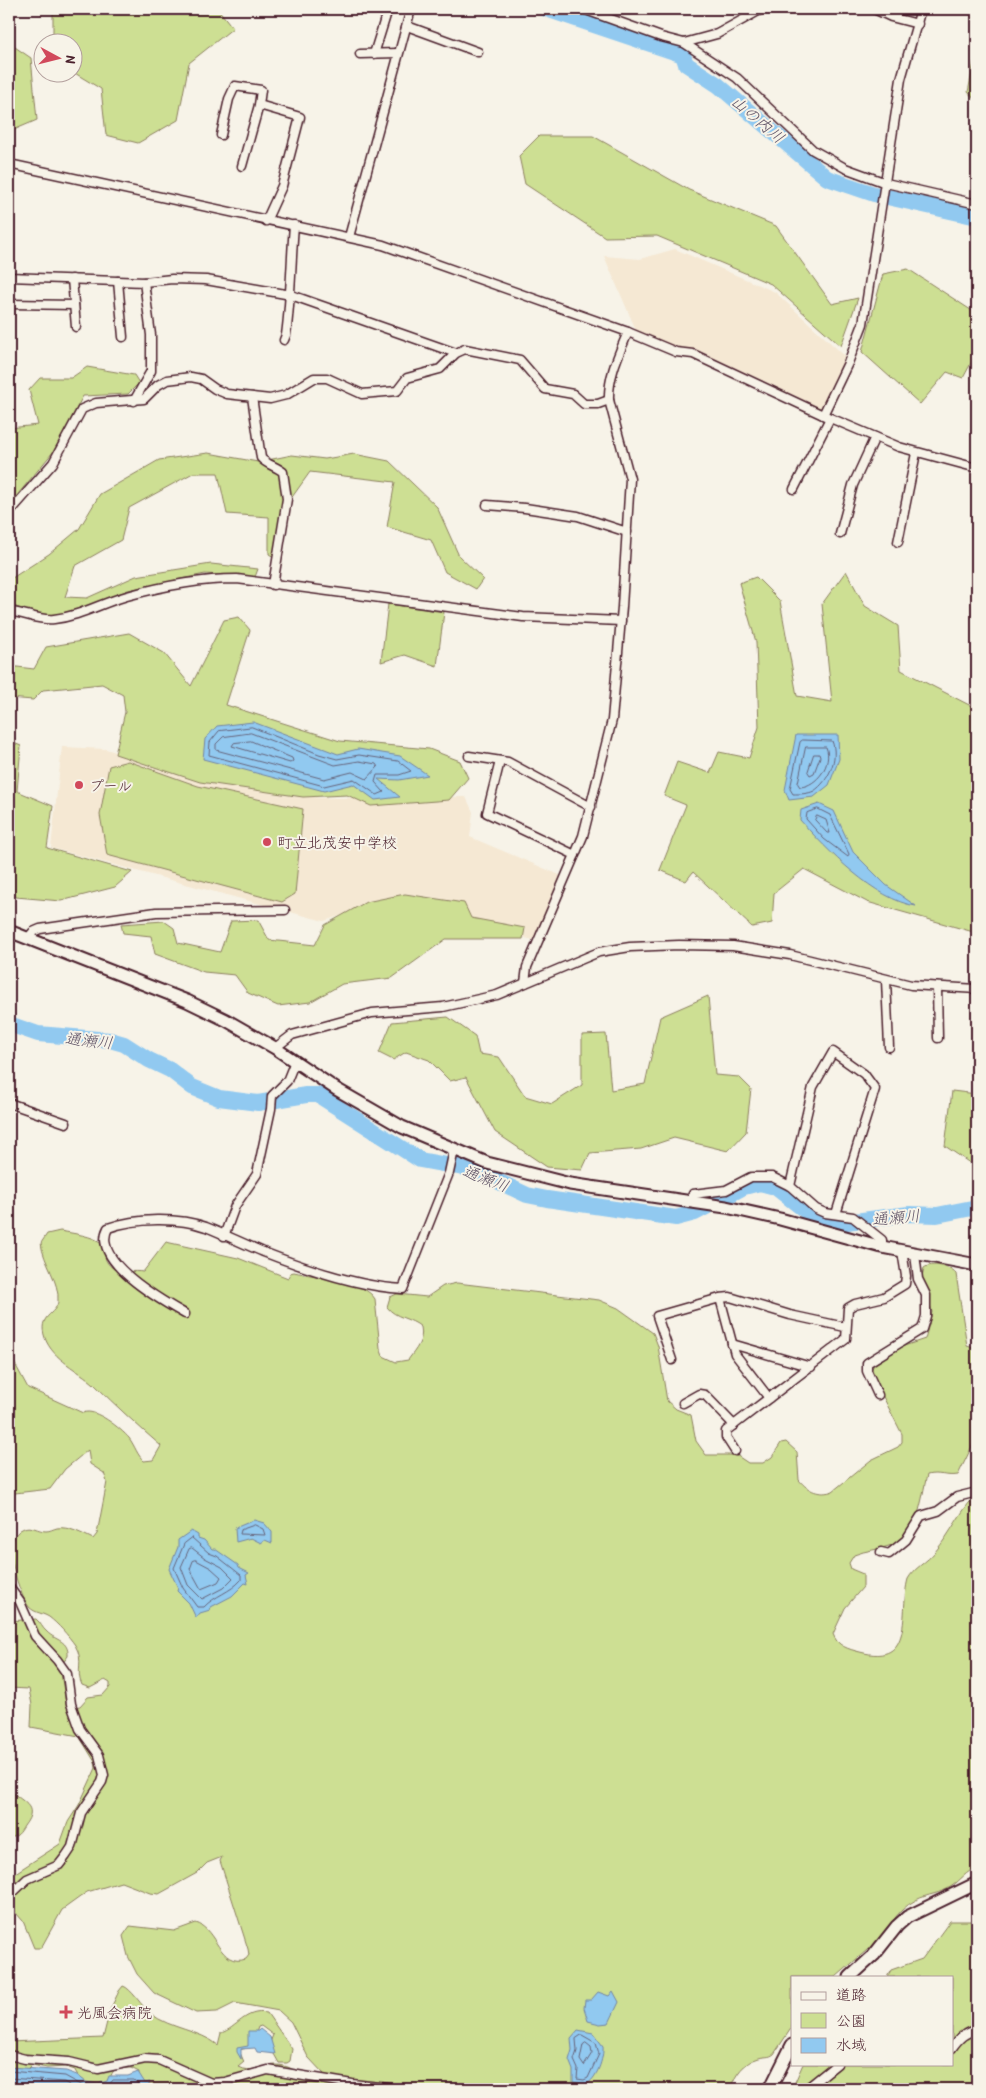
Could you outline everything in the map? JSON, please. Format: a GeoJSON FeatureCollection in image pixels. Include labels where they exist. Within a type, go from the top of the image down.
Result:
{"type":"FeatureCollection","features":[{"type":"Feature","properties":{"kind":"street"},"geometry":{"type":"LineString","coordinates":[[374,54],[388,9]]}},
{"type":"Feature","properties":{"kind":"street"},"geometry":{"type":"LineString","coordinates":[[348,237],[407,26],[411,9],[406,9]]}},
{"type":"Feature","properties":{"kind":"street"},"geometry":{"type":"LineString","coordinates":[[583,9],[660,37],[684,43],[736,78],[813,150],[845,168],[886,183],[977,204]]}},
{"type":"Feature","properties":{"kind":"street"},"geometry":{"type":"LineString","coordinates":[[684,43],[717,34],[762,9]]}},
{"type":"Feature","properties":{"kind":"street"},"geometry":{"type":"LineString","coordinates":[[874,9],[890,17],[918,24]]}},
{"type":"Feature","properties":{"kind":"street"},"geometry":{"type":"LineString","coordinates":[[794,489],[827,416],[862,324],[883,204],[901,79],[921,9]]}},
{"type":"Feature","properties":{"kind":"street"},"geometry":{"type":"LineString","coordinates":[[407,26],[478,52]]}},
{"type":"Feature","properties":{"kind":"street"},"geometry":{"type":"LineString","coordinates":[[360,54],[398,53]]}},
{"type":"Feature","properties":{"kind":"street"},"geometry":{"type":"LineString","coordinates":[[222,135],[235,86],[261,90],[259,105],[242,166]]}},
{"type":"Feature","properties":{"kind":"street"},"geometry":{"type":"LineString","coordinates":[[259,105],[300,117],[282,186],[266,221]]}},
{"type":"Feature","properties":{"kind":"street"},"geometry":{"type":"LineString","coordinates":[[9,164],[266,221],[294,225],[410,253],[628,332],[676,352],[693,354],[827,416],[916,453],[977,468]]}},
{"type":"Feature","properties":{"kind":"street"},"geometry":{"type":"LineString","coordinates":[[284,340],[291,296],[289,285],[294,225]]}},
{"type":"Feature","properties":{"kind":"street"},"geometry":{"type":"LineString","coordinates":[[9,277],[144,282],[172,279],[206,280],[291,296],[456,353]]}},
{"type":"Feature","properties":{"kind":"street"},"geometry":{"type":"LineString","coordinates":[[72,279],[76,327]]}},
{"type":"Feature","properties":{"kind":"street"},"geometry":{"type":"LineString","coordinates":[[118,281],[123,337]]}},
{"type":"Feature","properties":{"kind":"street"},"geometry":{"type":"LineString","coordinates":[[134,401],[151,370],[151,335],[144,282]]}},
{"type":"Feature","properties":{"kind":"street"},"geometry":{"type":"LineString","coordinates":[[10,304],[74,306]]}},
{"type":"Feature","properties":{"kind":"street"},"geometry":{"type":"LineString","coordinates":[[525,982],[527,967],[575,855],[591,807],[612,720],[621,621],[630,479],[609,400],[612,373],[628,332]]}},
{"type":"Feature","properties":{"kind":"street"},"geometry":{"type":"LineString","coordinates":[[9,513],[53,463],[82,409],[96,403],[144,399],[158,385],[167,380],[191,377],[201,379],[215,389],[227,394],[270,399],[286,396],[314,378],[327,378],[362,394],[397,391],[407,378],[440,369],[456,353],[465,348],[520,360],[545,389],[574,394],[584,404],[598,404],[609,400]]}},
{"type":"Feature","properties":{"kind":"street"},"geometry":{"type":"LineString","coordinates":[[252,396],[262,458],[265,462],[276,465],[283,472],[287,500],[273,585]]}},
{"type":"Feature","properties":{"kind":"street"},"geometry":{"type":"LineString","coordinates":[[840,534],[853,485],[875,437]]}},
{"type":"Feature","properties":{"kind":"street"},"geometry":{"type":"LineString","coordinates":[[898,542],[916,453]]}},
{"type":"Feature","properties":{"kind":"street"},"geometry":{"type":"LineString","coordinates":[[488,505],[525,508],[578,516],[627,532]]}},
{"type":"Feature","properties":{"kind":"street"},"geometry":{"type":"LineString","coordinates":[[9,612],[17,612],[37,619],[52,620],[82,614],[125,596],[206,579],[237,579],[523,616],[621,621]]}},
{"type":"Feature","properties":{"kind":"street"},"geometry":{"type":"LineString","coordinates":[[469,756],[508,762],[591,807]]}},
{"type":"Feature","properties":{"kind":"street"},"geometry":{"type":"LineString","coordinates":[[500,761],[487,814],[575,855]]}},
{"type":"Feature","properties":{"kind":"street"},"geometry":{"type":"LineString","coordinates":[[28,938],[33,932],[40,929],[128,915],[185,910],[285,910]]}},
{"type":"Feature","properties":{"kind":"street"},"geometry":{"type":"LineString","coordinates":[[9,931],[187,1001],[226,1020],[275,1048],[336,1089],[453,1155],[570,1184],[726,1207],[780,1219],[882,1247],[977,1265]]}},
{"type":"Feature","properties":{"kind":"street"},"geometry":{"type":"LineString","coordinates":[[275,1048],[292,1035],[372,1013],[472,1002],[497,995],[599,952],[630,948],[688,945],[733,946],[766,950],[886,980],[937,987],[977,989]]}},
{"type":"Feature","properties":{"kind":"street"},"geometry":{"type":"LineString","coordinates":[[886,980],[889,1048]]}},
{"type":"Feature","properties":{"kind":"street"},"geometry":{"type":"LineString","coordinates":[[937,987],[938,1038]]}},
{"type":"Feature","properties":{"kind":"street"},"geometry":{"type":"LineString","coordinates":[[790,1186],[813,1086],[833,1052],[864,1074],[875,1088],[836,1214]]}},
{"type":"Feature","properties":{"kind":"street"},"geometry":{"type":"LineString","coordinates":[[224,1236],[235,1206],[257,1174],[272,1096],[287,1080],[295,1061]]}},
{"type":"Feature","properties":{"kind":"street"},"geometry":{"type":"LineString","coordinates":[[9,1103],[66,1123]]}},
{"type":"Feature","properties":{"kind":"street"},"geometry":{"type":"LineString","coordinates":[[185,1314],[136,1283],[118,1266],[106,1249],[105,1234],[108,1228],[120,1224],[170,1221],[191,1223],[207,1227],[224,1236],[313,1270],[389,1288],[403,1289],[449,1173],[453,1155]]}},
{"type":"Feature","properties":{"kind":"street"},"geometry":{"type":"LineString","coordinates":[[694,1202],[693,1194],[726,1190],[751,1177],[772,1177],[790,1186],[816,1209],[853,1217],[882,1240],[882,1247]]}},
{"type":"Feature","properties":{"kind":"street"},"geometry":{"type":"LineString","coordinates":[[854,1240],[862,1226]]}},
{"type":"Feature","properties":{"kind":"street"},"geometry":{"type":"LineString","coordinates":[[735,1451],[725,1434],[734,1424],[846,1338],[845,1327],[848,1308],[855,1304],[884,1297],[905,1284],[906,1276],[902,1251]]}},
{"type":"Feature","properties":{"kind":"street"},"geometry":{"type":"LineString","coordinates":[[878,1395],[867,1371],[868,1363],[922,1329],[925,1322],[926,1295],[918,1279],[915,1254]]}},
{"type":"Feature","properties":{"kind":"street"},"geometry":{"type":"LineString","coordinates":[[672,1360],[656,1316],[720,1298],[730,1297],[790,1315],[845,1327]]}},
{"type":"Feature","properties":{"kind":"street"},"geometry":{"type":"LineString","coordinates":[[720,1298],[736,1354],[769,1398]]}},
{"type":"Feature","properties":{"kind":"street"},"geometry":{"type":"LineString","coordinates":[[732,1344],[810,1367]]}},
{"type":"Feature","properties":{"kind":"street"},"geometry":{"type":"LineString","coordinates":[[683,1403],[699,1394],[705,1394],[734,1424]]}},
{"type":"Feature","properties":{"kind":"street"},"geometry":{"type":"LineString","coordinates":[[881,1552],[889,1554],[906,1540],[921,1516],[938,1511],[957,1497],[977,1492]]}},
{"type":"Feature","properties":{"kind":"street"},"geometry":{"type":"LineString","coordinates":[[9,1587],[20,1602],[35,1636],[58,1660],[66,1674],[71,1704],[80,1729],[99,1755],[104,1775],[102,1782],[81,1813],[72,1846],[59,1865],[27,1880],[9,1896]]}},
{"type":"Feature","properties":{"kind":"street"},"geometry":{"type":"LineString","coordinates":[[851,1976],[874,1955],[897,1926],[907,1917],[977,1883]]}},
{"type":"Feature","properties":{"kind":"street"},"geometry":{"type":"LineString","coordinates":[[954,2045],[959,2038],[969,2031],[977,2030]]}},
{"type":"Feature","properties":{"kind":"street"},"geometry":{"type":"LineString","coordinates":[[770,2089],[791,2047]]}},
{"type":"Feature","properties":{"kind":"street"},"geometry":{"type":"LineString","coordinates":[[9,2055],[24,2059],[69,2062],[98,2070],[145,2059],[159,2060],[212,2083],[225,2082],[268,2070],[352,2084],[398,2089]]}},
{"type":"Feature","properties":{"kind":"street"},"geometry":{"type":"LineString","coordinates":[[806,2089],[835,2066]]}},
{"type":"Feature","properties":{"kind":"shaded area"},"geometry":{"type":"Polygon","coordinates":[[[675,249],[775,292],[847,358],[823,410],[636,330],[604,256],[640,259],[675,249]]]}},
{"type":"Feature","properties":{"kind":"shaded area","name":"町立北茂安中学校"},"geometry":{"type":"Polygon","coordinates":[[[62,747],[106,749],[206,779],[320,798],[466,797],[473,812],[470,837],[562,876],[533,940],[467,922],[375,905],[324,921],[51,848],[62,747]]]}},
{"type":"Feature","properties":{"kind":"green space"},"geometry":{"type":"Polygon","coordinates":[[[53,9],[218,9],[233,28],[189,63],[178,120],[138,143],[106,135],[101,89],[82,77],[82,32],[53,32],[53,9]]]}},
{"type":"Feature","properties":{"kind":"green space"},"geometry":{"type":"Polygon","coordinates":[[[9,43],[31,58],[37,120],[9,132],[9,43]]]}},
{"type":"Feature","properties":{"kind":"green space"},"geometry":{"type":"Polygon","coordinates":[[[977,48],[977,102],[968,92],[977,48]]]}},
{"type":"Feature","properties":{"kind":"green space"},"geometry":{"type":"Polygon","coordinates":[[[539,136],[593,136],[689,190],[776,226],[832,304],[858,298],[841,346],[771,284],[657,236],[605,237],[525,184],[519,156],[539,136]]]}},
{"type":"Feature","properties":{"kind":"green space"},"geometry":{"type":"Polygon","coordinates":[[[908,269],[977,314],[977,352],[963,378],[947,372],[920,404],[862,352],[883,274],[908,269]]]}},
{"type":"Feature","properties":{"kind":"green space"},"geometry":{"type":"Polygon","coordinates":[[[87,367],[134,375],[139,383],[128,394],[83,396],[53,452],[9,505],[9,428],[38,425],[29,390],[40,378],[71,378],[87,367]]]}},
{"type":"Feature","properties":{"kind":"green space"},"geometry":{"type":"Polygon","coordinates":[[[208,453],[258,462],[292,455],[325,459],[354,454],[389,461],[437,507],[459,556],[483,579],[476,589],[445,572],[431,540],[387,527],[395,482],[310,472],[290,500],[280,561],[269,554],[269,517],[227,514],[218,473],[193,473],[129,508],[121,540],[75,566],[65,597],[87,598],[136,576],[211,564],[258,569],[255,577],[205,574],[128,590],[73,613],[41,617],[9,604],[9,580],[49,554],[79,529],[100,494],[159,460],[208,453]]]}},
{"type":"Feature","properties":{"kind":"green space"},"geometry":{"type":"Polygon","coordinates":[[[846,571],[865,606],[898,626],[901,670],[977,709],[977,933],[867,902],[804,869],[774,893],[772,923],[752,927],[693,872],[686,881],[660,870],[686,805],[664,796],[677,762],[710,773],[719,752],[749,758],[759,727],[756,642],[739,583],[756,577],[780,601],[797,696],[832,702],[822,604],[846,571]]]}},
{"type":"Feature","properties":{"kind":"green space"},"geometry":{"type":"Polygon","coordinates":[[[388,604],[444,612],[437,666],[405,655],[381,662],[388,604]]]}},
{"type":"Feature","properties":{"kind":"green space"},"geometry":{"type":"Polygon","coordinates":[[[239,617],[250,630],[226,705],[340,741],[429,749],[460,761],[468,778],[449,800],[371,806],[347,795],[303,797],[200,782],[115,754],[125,712],[123,695],[102,684],[43,690],[33,700],[9,698],[9,666],[34,669],[46,647],[129,633],[164,653],[191,686],[224,620],[239,617]]]}},
{"type":"Feature","properties":{"kind":"green space"},"geometry":{"type":"Polygon","coordinates":[[[9,741],[21,746],[17,791],[53,806],[47,848],[132,872],[115,887],[61,901],[16,897],[9,877],[9,741]]]}},
{"type":"Feature","properties":{"kind":"green space"},"geometry":{"type":"Polygon","coordinates":[[[128,761],[198,786],[303,809],[295,894],[282,902],[107,855],[100,815],[109,766],[128,761]]]}},
{"type":"Feature","properties":{"kind":"green space"},"geometry":{"type":"Polygon","coordinates":[[[405,894],[464,903],[471,918],[525,928],[523,939],[446,939],[392,978],[342,984],[310,1002],[278,1006],[248,993],[235,975],[204,972],[155,954],[151,936],[123,933],[121,924],[164,921],[174,928],[178,943],[220,952],[231,921],[258,920],[269,940],[315,945],[325,925],[366,902],[405,894]]]}},
{"type":"Feature","properties":{"kind":"green space"},"geometry":{"type":"Polygon","coordinates":[[[708,996],[715,1075],[739,1077],[751,1089],[746,1132],[728,1151],[674,1138],[641,1149],[590,1153],[582,1170],[547,1167],[495,1132],[466,1077],[450,1081],[429,1060],[406,1052],[393,1060],[379,1053],[392,1022],[448,1017],[475,1036],[479,1054],[499,1057],[525,1096],[552,1104],[582,1085],[582,1035],[606,1034],[611,1090],[645,1084],[660,1017],[708,996]]]}},
{"type":"Feature","properties":{"kind":"green space"},"geometry":{"type":"Polygon","coordinates":[[[952,1091],[977,1094],[977,1168],[945,1146],[952,1091]]]}},
{"type":"Feature","properties":{"kind":"green space"},"geometry":{"type":"Polygon","coordinates":[[[60,1231],[82,1235],[99,1241],[102,1244],[109,1265],[120,1271],[143,1272],[166,1242],[238,1258],[288,1278],[290,1273],[294,1272],[338,1280],[361,1287],[375,1299],[380,1348],[383,1356],[396,1362],[408,1360],[419,1345],[422,1332],[421,1327],[417,1324],[394,1314],[387,1307],[390,1297],[397,1294],[427,1297],[443,1286],[457,1283],[599,1300],[618,1308],[653,1333],[658,1346],[667,1401],[676,1409],[691,1415],[696,1441],[706,1455],[736,1455],[748,1463],[763,1463],[772,1457],[781,1443],[786,1442],[797,1452],[799,1480],[810,1490],[819,1493],[833,1491],[871,1460],[898,1447],[902,1442],[902,1434],[870,1371],[874,1365],[901,1347],[925,1339],[932,1312],[922,1276],[924,1268],[936,1265],[953,1271],[956,1274],[967,1346],[977,1349],[977,1436],[958,1475],[927,1475],[917,1516],[908,1534],[892,1545],[854,1555],[849,1563],[851,1569],[863,1574],[863,1587],[845,1608],[833,1634],[840,1644],[851,1650],[878,1654],[890,1651],[897,1644],[902,1633],[908,1579],[935,1552],[977,1494],[977,1868],[970,1871],[948,1889],[920,1898],[908,1905],[897,1916],[873,1949],[867,1950],[837,1976],[791,1976],[791,2028],[774,2054],[761,2057],[745,2066],[737,2074],[730,2089],[225,2089],[222,2087],[155,2089],[152,2084],[144,2086],[138,2079],[139,2072],[131,2068],[116,2069],[107,2082],[98,2086],[88,2084],[80,2078],[75,2070],[66,2067],[47,2068],[32,2065],[27,2070],[14,2069],[9,2064],[9,2042],[103,2038],[110,2010],[123,1986],[151,2014],[159,2019],[202,2036],[218,2045],[221,2033],[227,2031],[247,2016],[267,2013],[292,2049],[290,2061],[279,2063],[269,2045],[273,2035],[261,2026],[258,2027],[251,2047],[239,2050],[244,2062],[238,2067],[247,2070],[276,2065],[308,2076],[324,2074],[308,2057],[291,2022],[279,2011],[235,2003],[217,2012],[196,2013],[154,1993],[137,1974],[128,1956],[123,1936],[130,1926],[174,1931],[196,1923],[209,1932],[224,1953],[230,1958],[237,1960],[246,1959],[249,1955],[248,1949],[220,1861],[222,1857],[207,1863],[197,1873],[159,1894],[150,1893],[121,1882],[87,1892],[62,1910],[41,1948],[34,1948],[23,1921],[9,1905],[9,1877],[60,1844],[68,1822],[79,1805],[96,1768],[95,1762],[79,1736],[31,1727],[32,1705],[29,1689],[9,1688],[9,1621],[36,1619],[45,1630],[64,1644],[68,1651],[68,1656],[60,1667],[66,1704],[69,1708],[80,1706],[88,1697],[103,1695],[110,1687],[110,1683],[105,1680],[90,1688],[82,1685],[79,1675],[80,1661],[75,1645],[49,1617],[29,1607],[15,1575],[12,1552],[13,1541],[17,1533],[24,1528],[30,1527],[46,1531],[66,1528],[93,1539],[97,1534],[107,1482],[104,1473],[90,1464],[88,1450],[65,1469],[50,1489],[15,1493],[9,1502],[9,1353],[28,1388],[83,1413],[94,1413],[108,1420],[129,1438],[144,1461],[153,1460],[161,1446],[94,1384],[60,1359],[49,1346],[45,1338],[43,1325],[57,1306],[58,1294],[42,1250],[41,1243],[47,1234],[60,1231]]]}},
{"type":"Feature","properties":{"kind":"green space"},"geometry":{"type":"Polygon","coordinates":[[[9,1788],[27,1804],[30,1808],[30,1813],[29,1819],[20,1833],[9,1838],[9,1788]]]}},
{"type":"Feature","properties":{"kind":"green space"},"geometry":{"type":"Polygon","coordinates":[[[950,1921],[977,1921],[977,2089],[792,2089],[802,2066],[954,2066],[954,1976],[888,1976],[891,1970],[922,1959],[950,1921]]]}},
{"type":"Feature","properties":{"kind":"water"},"geometry":{"type":"Polygon","coordinates":[[[253,722],[338,754],[358,749],[400,756],[428,775],[399,780],[378,779],[400,797],[375,800],[353,784],[324,791],[203,759],[205,739],[217,726],[253,722]]]}},
{"type":"Feature","properties":{"kind":"water"},"geometry":{"type":"Polygon","coordinates":[[[796,735],[838,735],[839,759],[829,785],[814,797],[789,800],[785,790],[796,735]]]}},
{"type":"Feature","properties":{"kind":"water"},"geometry":{"type":"Polygon","coordinates":[[[819,804],[834,811],[853,852],[886,885],[916,906],[900,902],[868,884],[838,859],[811,832],[800,820],[801,810],[819,804]]]}},
{"type":"Feature","properties":{"kind":"water"},"geometry":{"type":"Polygon","coordinates":[[[254,1520],[264,1523],[272,1532],[272,1543],[265,1540],[261,1543],[251,1538],[236,1542],[235,1528],[254,1520]]]}},
{"type":"Feature","properties":{"kind":"water"},"geometry":{"type":"Polygon","coordinates":[[[191,1531],[198,1535],[198,1538],[204,1540],[212,1549],[215,1549],[238,1565],[239,1568],[249,1573],[246,1575],[248,1584],[245,1583],[232,1596],[211,1607],[210,1610],[200,1613],[196,1618],[189,1603],[177,1591],[178,1588],[169,1569],[178,1547],[178,1540],[191,1531]]]}},
{"type":"Feature","properties":{"kind":"water"},"geometry":{"type":"Polygon","coordinates":[[[613,1991],[619,2002],[609,2023],[600,2024],[588,2021],[584,2008],[585,2000],[591,2000],[598,1992],[609,1996],[613,1991]]]}},
{"type":"Feature","properties":{"kind":"water"},"geometry":{"type":"Polygon","coordinates":[[[260,2029],[270,2037],[275,2054],[257,2052],[255,2048],[241,2049],[241,2059],[237,2048],[248,2046],[248,2031],[258,2031],[260,2029]]]}},
{"type":"Feature","properties":{"kind":"water"},"geometry":{"type":"Polygon","coordinates":[[[578,2030],[593,2033],[603,2046],[599,2068],[593,2078],[585,2085],[573,2082],[573,2070],[569,2060],[572,2050],[571,2038],[578,2030]]]}},
{"type":"Feature","properties":{"kind":"water"},"geometry":{"type":"Polygon","coordinates":[[[9,2067],[66,2071],[77,2075],[86,2082],[98,2084],[107,2081],[109,2076],[128,2076],[138,2072],[145,2083],[150,2082],[147,2089],[9,2089],[9,2067]]]}},
{"type":"Feature","properties":{"kind":"waterway","name":"山の内川"},"geometry":{"type":"LineString","coordinates":[[546,9],[683,55],[686,64],[718,85],[827,178],[874,194],[977,217]]}},
{"type":"Feature","properties":{"kind":"waterway","name":"通瀬川"},"geometry":{"type":"LineString","coordinates":[[9,1024],[38,1034],[110,1040],[124,1044],[149,1060],[170,1070],[192,1087],[219,1098],[258,1103],[306,1095],[318,1095],[420,1160],[474,1170],[527,1195],[547,1199],[676,1218],[695,1213],[744,1187],[760,1183],[775,1187],[816,1219],[839,1223],[909,1214],[937,1215],[977,1207]]}},
{"type":"Feature","properties":{"kind":"place","name":"プール"},"geometry":{"type":"Point","coordinates":[79,785]}},
{"type":"Feature","properties":{"kind":"place","name":"町立北茂安中学校"},"geometry":{"type":"Point","coordinates":[267,842]}},
{"type":"Feature","properties":{"kind":"place","name":"光風会病院"},"geometry":{"type":"Point","coordinates":[66,2012]}}]}
